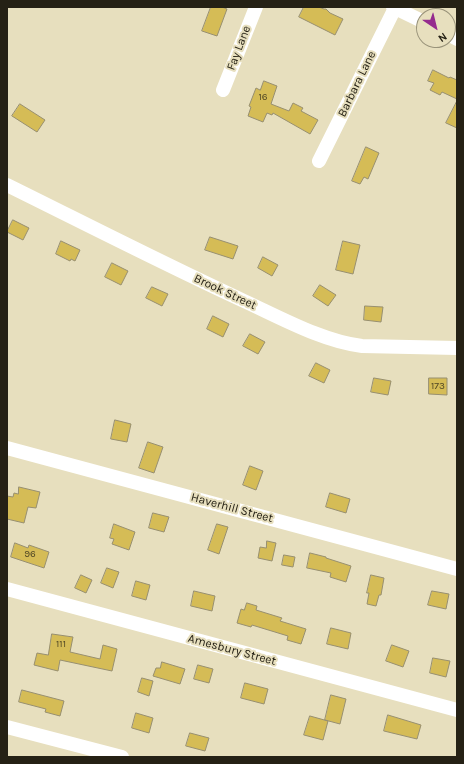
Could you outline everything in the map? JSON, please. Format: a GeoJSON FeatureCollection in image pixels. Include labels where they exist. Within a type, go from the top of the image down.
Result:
{"type":"FeatureCollection","features":[{"type":"Feature","properties":{"kind":"street","name":"Fay Lane"},"geometry":{"type":"LineString","coordinates":[[223,90],[256,7]]}},
{"type":"Feature","properties":{"kind":"street"},"geometry":{"type":"LineString","coordinates":[[394,7],[416,18]]}},
{"type":"Feature","properties":{"kind":"street","name":"Barbara Lane"},"geometry":{"type":"LineString","coordinates":[[319,160],[394,7]]}},
{"type":"Feature","properties":{"kind":"street","name":"Brook Street"},"geometry":{"type":"LineString","coordinates":[[7,185],[206,284],[280,318],[329,338],[362,346],[457,348]]}},
{"type":"Feature","properties":{"kind":"street","name":"Haverhill Street"},"geometry":{"type":"LineString","coordinates":[[7,448],[457,569]]}},
{"type":"Feature","properties":{"kind":"street","name":"Amesbury Street"},"geometry":{"type":"LineString","coordinates":[[7,589],[457,710]]}},
{"type":"Feature","properties":{"kind":"street"},"geometry":{"type":"LineString","coordinates":[[7,727],[122,757]]}},
{"type":"Feature","properties":{"kind":"building"},"geometry":{"type":"Polygon","coordinates":[[[211,7],[222,7],[227,9],[217,36],[202,31],[211,7]]]}},
{"type":"Feature","properties":{"kind":"building"},"geometry":{"type":"Polygon","coordinates":[[[304,7],[319,7],[326,9],[330,13],[343,19],[335,35],[299,17],[304,7]]]}},
{"type":"Feature","properties":{"kind":"building"},"geometry":{"type":"Polygon","coordinates":[[[433,70],[449,78],[450,77],[457,80],[457,99],[442,92],[440,95],[430,90],[434,83],[428,81],[433,70]]]}},
{"type":"Feature","properties":{"kind":"building"},"geometry":{"type":"Polygon","coordinates":[[[264,81],[277,86],[271,104],[289,111],[293,103],[303,108],[301,111],[318,120],[310,134],[273,113],[272,115],[267,113],[263,122],[248,116],[251,107],[249,106],[256,88],[260,90],[264,81]]]}},
{"type":"Feature","properties":{"kind":"building"},"geometry":{"type":"Polygon","coordinates":[[[457,101],[457,128],[446,123],[457,101]]]}},
{"type":"Feature","properties":{"kind":"building"},"geometry":{"type":"Polygon","coordinates":[[[20,104],[45,120],[37,132],[12,116],[20,104]]]}},
{"type":"Feature","properties":{"kind":"building"},"geometry":{"type":"Polygon","coordinates":[[[366,147],[379,153],[368,179],[364,177],[360,184],[352,181],[366,147]]]}},
{"type":"Feature","properties":{"kind":"building"},"geometry":{"type":"Polygon","coordinates":[[[13,220],[29,228],[23,240],[7,232],[13,220]]]}},
{"type":"Feature","properties":{"kind":"building"},"geometry":{"type":"Polygon","coordinates":[[[210,237],[238,246],[233,259],[205,250],[210,237]]]}},
{"type":"Feature","properties":{"kind":"building"},"geometry":{"type":"Polygon","coordinates":[[[61,241],[80,250],[75,261],[71,259],[70,261],[56,254],[61,241]]]}},
{"type":"Feature","properties":{"kind":"building"},"geometry":{"type":"Polygon","coordinates":[[[343,241],[360,245],[353,274],[336,270],[343,241]]]}},
{"type":"Feature","properties":{"kind":"building"},"geometry":{"type":"Polygon","coordinates":[[[263,257],[278,265],[272,276],[258,268],[263,257]]]}},
{"type":"Feature","properties":{"kind":"building"},"geometry":{"type":"Polygon","coordinates":[[[112,263],[128,271],[121,285],[105,277],[112,263]]]}},
{"type":"Feature","properties":{"kind":"building"},"geometry":{"type":"Polygon","coordinates":[[[320,285],[336,295],[328,306],[313,296],[320,285]]]}},
{"type":"Feature","properties":{"kind":"building"},"geometry":{"type":"Polygon","coordinates":[[[152,287],[168,294],[162,306],[146,298],[152,287]]]}},
{"type":"Feature","properties":{"kind":"building"},"geometry":{"type":"Polygon","coordinates":[[[365,306],[383,307],[381,322],[364,320],[365,306]]]}},
{"type":"Feature","properties":{"kind":"building"},"geometry":{"type":"Polygon","coordinates":[[[213,316],[229,324],[223,337],[207,329],[213,316]]]}},
{"type":"Feature","properties":{"kind":"building"},"geometry":{"type":"Polygon","coordinates":[[[250,334],[265,342],[258,354],[243,346],[250,334]]]}},
{"type":"Feature","properties":{"kind":"building"},"geometry":{"type":"Polygon","coordinates":[[[316,363],[330,370],[324,383],[309,376],[316,363]]]}},
{"type":"Feature","properties":{"kind":"building"},"geometry":{"type":"Polygon","coordinates":[[[374,378],[391,381],[388,395],[371,392],[374,378]]]}},
{"type":"Feature","properties":{"kind":"building"},"geometry":{"type":"Polygon","coordinates":[[[429,378],[447,378],[447,395],[429,394],[429,378]]]}},
{"type":"Feature","properties":{"kind":"building"},"geometry":{"type":"Polygon","coordinates":[[[115,420],[131,424],[127,442],[111,439],[115,420]]]}},
{"type":"Feature","properties":{"kind":"building"},"geometry":{"type":"Polygon","coordinates":[[[148,442],[163,447],[154,473],[139,468],[148,442]]]}},
{"type":"Feature","properties":{"kind":"building"},"geometry":{"type":"Polygon","coordinates":[[[250,466],[263,471],[256,490],[243,485],[250,466]]]}},
{"type":"Feature","properties":{"kind":"building"},"geometry":{"type":"Polygon","coordinates":[[[19,487],[40,492],[36,508],[28,507],[24,523],[7,519],[7,496],[13,497],[14,493],[18,494],[19,487]]]}},
{"type":"Feature","properties":{"kind":"building"},"geometry":{"type":"Polygon","coordinates":[[[330,493],[350,499],[346,513],[326,507],[330,493]]]}},
{"type":"Feature","properties":{"kind":"building"},"geometry":{"type":"Polygon","coordinates":[[[153,513],[169,517],[164,532],[149,528],[153,513]]]}},
{"type":"Feature","properties":{"kind":"building"},"geometry":{"type":"Polygon","coordinates":[[[114,524],[135,532],[129,550],[112,544],[114,539],[110,538],[114,524]]]}},
{"type":"Feature","properties":{"kind":"building"},"geometry":{"type":"Polygon","coordinates":[[[217,524],[228,527],[219,554],[208,550],[217,524]]]}},
{"type":"Feature","properties":{"kind":"building"},"geometry":{"type":"Polygon","coordinates":[[[267,541],[276,543],[272,561],[258,558],[260,547],[266,548],[267,541]]]}},
{"type":"Feature","properties":{"kind":"building"},"geometry":{"type":"Polygon","coordinates":[[[15,543],[28,548],[29,545],[49,552],[44,568],[11,557],[15,543]]]}},
{"type":"Feature","properties":{"kind":"building"},"geometry":{"type":"Polygon","coordinates":[[[310,553],[351,566],[346,582],[330,577],[331,573],[307,568],[310,553]]]}},
{"type":"Feature","properties":{"kind":"building"},"geometry":{"type":"Polygon","coordinates":[[[284,555],[295,557],[293,567],[282,565],[284,555]]]}},
{"type":"Feature","properties":{"kind":"building"},"geometry":{"type":"Polygon","coordinates":[[[107,568],[119,572],[113,588],[101,583],[107,568]]]}},
{"type":"Feature","properties":{"kind":"building"},"geometry":{"type":"Polygon","coordinates":[[[81,575],[92,580],[86,593],[75,588],[81,575]]]}},
{"type":"Feature","properties":{"kind":"building"},"geometry":{"type":"Polygon","coordinates":[[[371,575],[384,578],[381,595],[379,595],[376,606],[367,604],[369,593],[367,593],[371,575]]]}},
{"type":"Feature","properties":{"kind":"building"},"geometry":{"type":"Polygon","coordinates":[[[136,581],[150,585],[146,600],[132,596],[136,581]]]}},
{"type":"Feature","properties":{"kind":"building"},"geometry":{"type":"Polygon","coordinates":[[[194,591],[215,596],[212,611],[191,606],[194,591]]]}},
{"type":"Feature","properties":{"kind":"building"},"geometry":{"type":"Polygon","coordinates":[[[432,591],[449,594],[446,609],[428,605],[432,591]]]}},
{"type":"Feature","properties":{"kind":"building"},"geometry":{"type":"Polygon","coordinates":[[[247,603],[257,606],[256,610],[282,618],[280,621],[306,629],[301,644],[287,640],[288,636],[252,625],[251,627],[237,623],[241,609],[244,610],[247,603]]]}},
{"type":"Feature","properties":{"kind":"building"},"geometry":{"type":"Polygon","coordinates":[[[331,628],[351,633],[348,649],[327,644],[331,628]]]}},
{"type":"Feature","properties":{"kind":"building"},"geometry":{"type":"Polygon","coordinates":[[[52,634],[73,637],[70,652],[100,659],[103,645],[117,649],[112,671],[60,660],[58,671],[34,665],[37,653],[48,655],[52,634]]]}},
{"type":"Feature","properties":{"kind":"building"},"geometry":{"type":"Polygon","coordinates":[[[392,645],[409,651],[403,667],[386,661],[392,645]]]}},
{"type":"Feature","properties":{"kind":"building"},"geometry":{"type":"Polygon","coordinates":[[[433,658],[450,661],[446,677],[430,673],[433,658]]]}},
{"type":"Feature","properties":{"kind":"building"},"geometry":{"type":"Polygon","coordinates":[[[162,662],[185,669],[180,684],[153,676],[156,668],[160,668],[162,662]]]}},
{"type":"Feature","properties":{"kind":"building"},"geometry":{"type":"Polygon","coordinates":[[[198,665],[213,669],[209,683],[194,679],[198,665]]]}},
{"type":"Feature","properties":{"kind":"building"},"geometry":{"type":"Polygon","coordinates":[[[142,678],[153,681],[149,696],[138,692],[142,678]]]}},
{"type":"Feature","properties":{"kind":"building"},"geometry":{"type":"Polygon","coordinates":[[[245,683],[268,689],[264,704],[241,698],[245,683]]]}},
{"type":"Feature","properties":{"kind":"building"},"geometry":{"type":"Polygon","coordinates":[[[22,690],[64,701],[60,716],[45,712],[46,709],[19,702],[22,690]]]}},
{"type":"Feature","properties":{"kind":"building"},"geometry":{"type":"Polygon","coordinates":[[[331,695],[346,699],[340,724],[325,720],[331,695]]]}},
{"type":"Feature","properties":{"kind":"building"},"geometry":{"type":"Polygon","coordinates":[[[136,713],[153,718],[149,733],[132,728],[136,713]]]}},
{"type":"Feature","properties":{"kind":"building"},"geometry":{"type":"Polygon","coordinates":[[[388,715],[421,725],[417,739],[384,731],[388,715]]]}},
{"type":"Feature","properties":{"kind":"building"},"geometry":{"type":"Polygon","coordinates":[[[310,716],[328,721],[323,740],[304,735],[310,716]]]}},
{"type":"Feature","properties":{"kind":"building"},"geometry":{"type":"Polygon","coordinates":[[[190,733],[209,738],[205,751],[186,746],[190,733]]]}}]}
